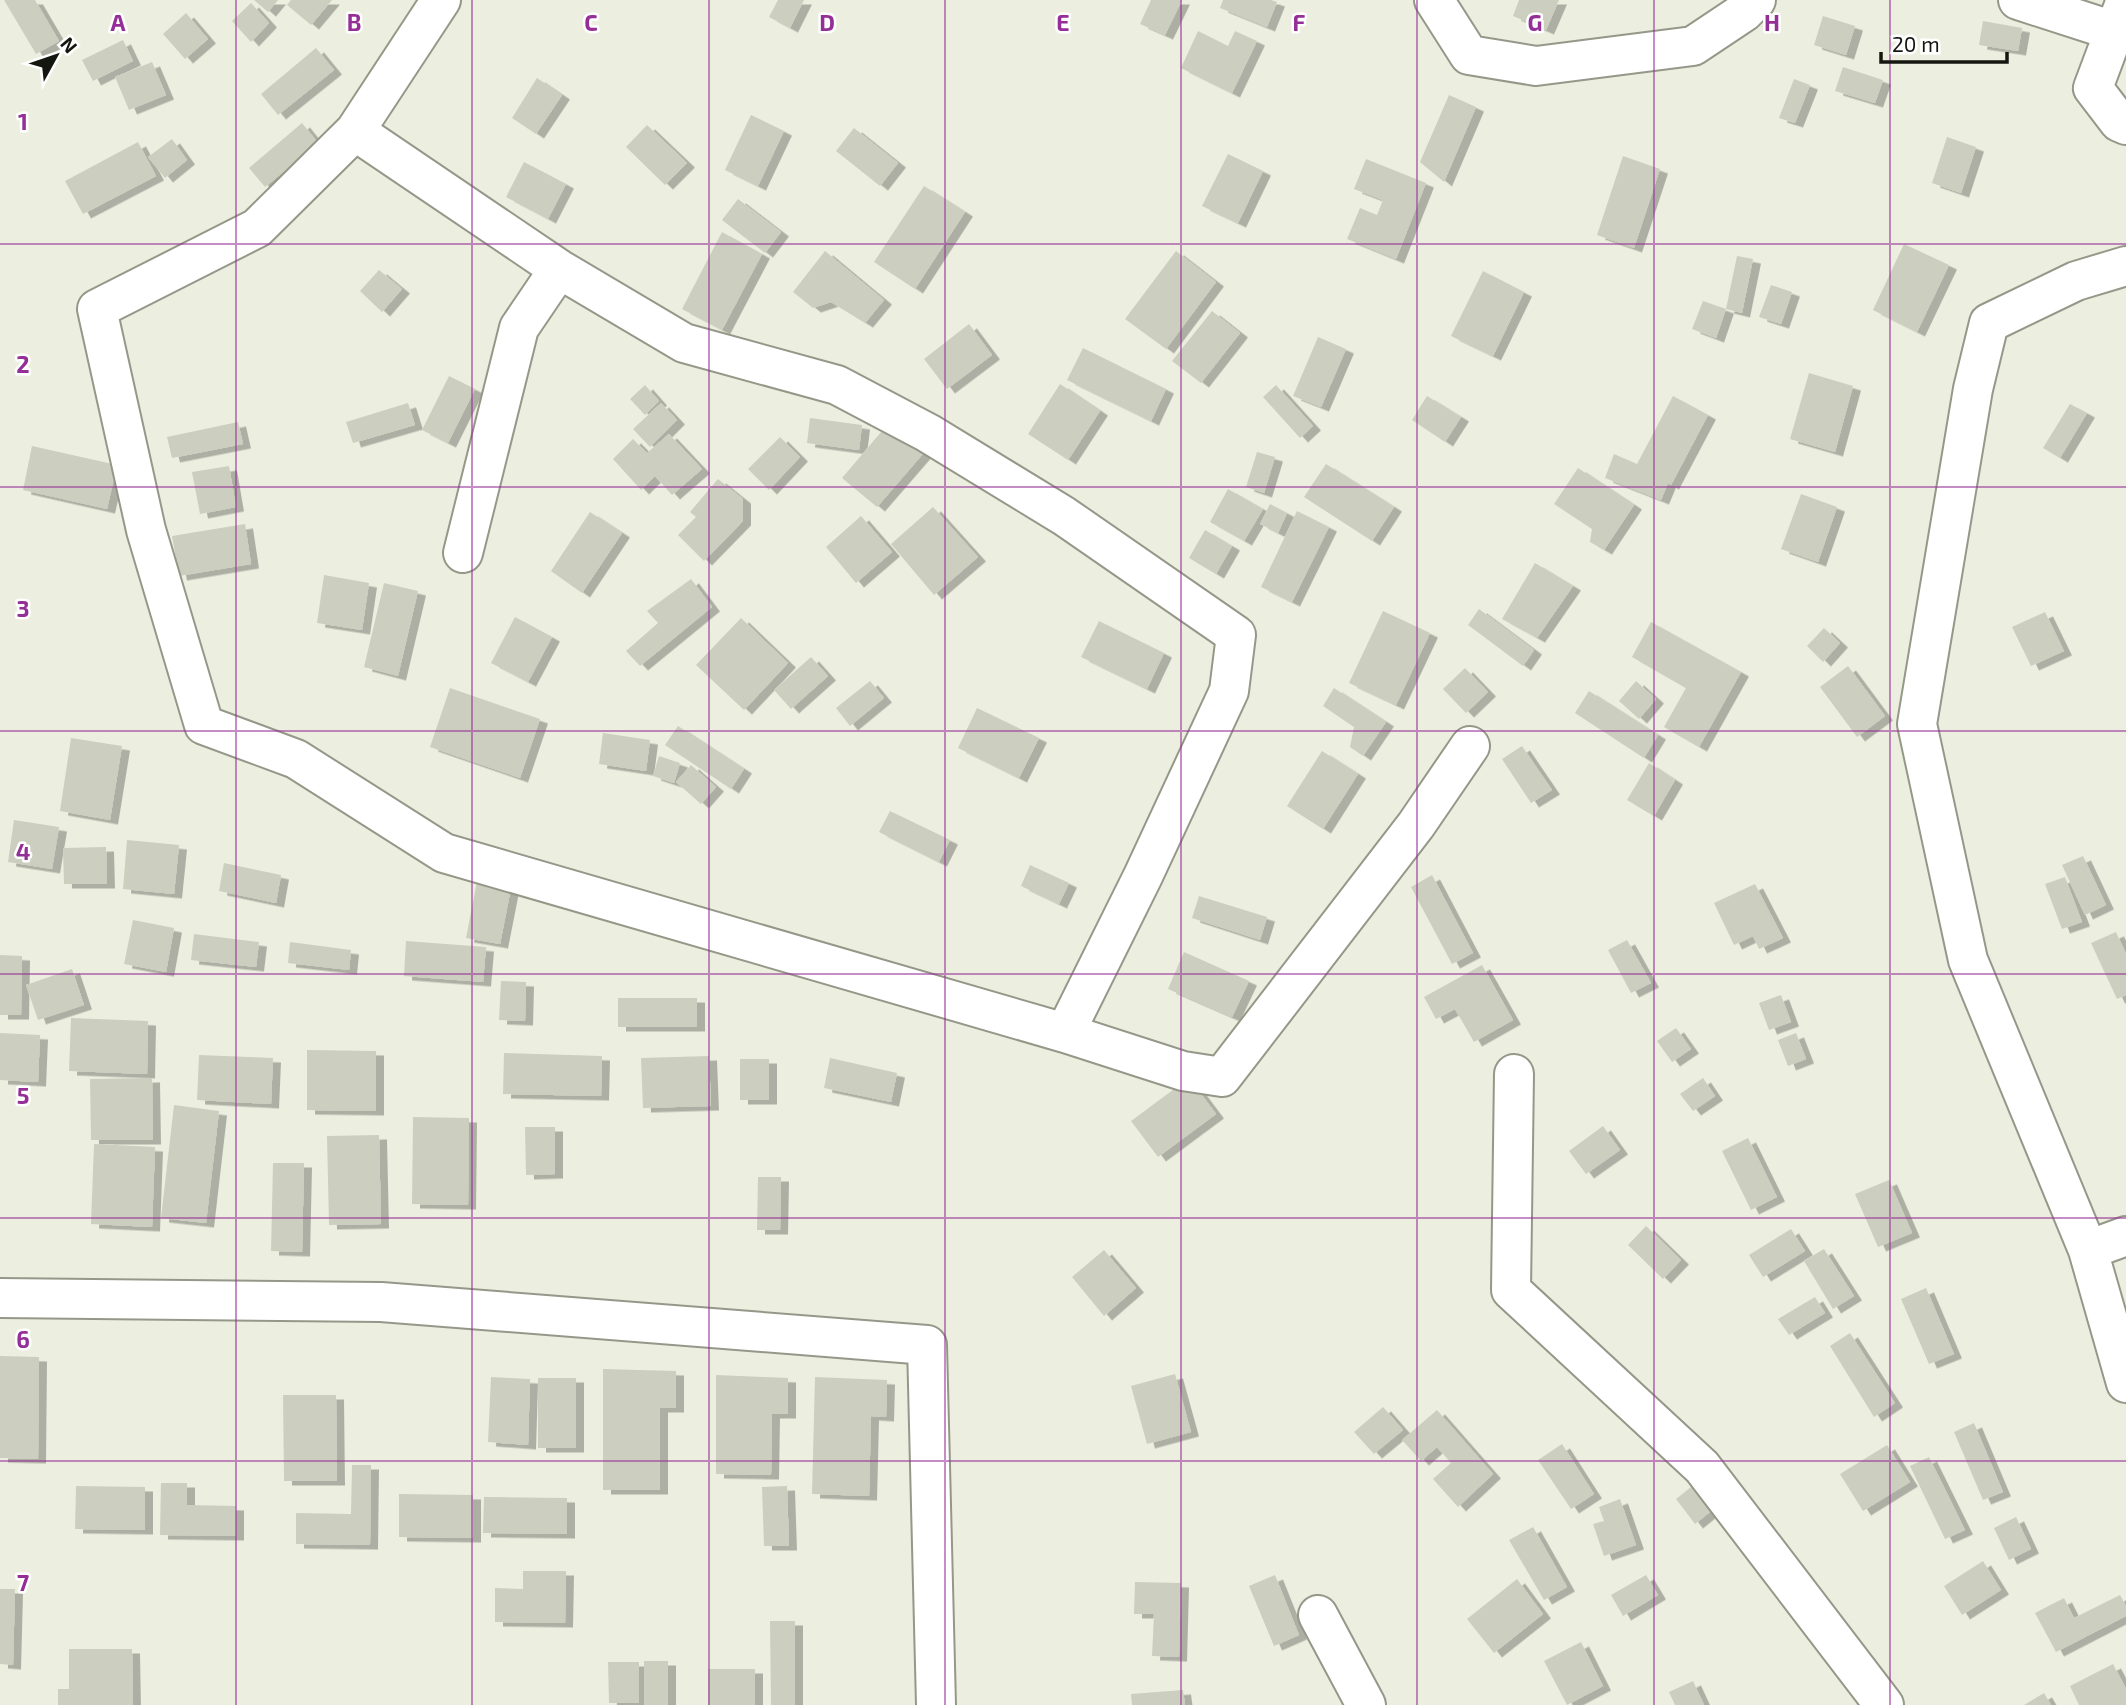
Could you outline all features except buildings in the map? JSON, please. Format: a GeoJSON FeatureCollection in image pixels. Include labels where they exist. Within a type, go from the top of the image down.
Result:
{"type":"FeatureCollection","features":[{"type":"Feature","properties":{"kind":"street"},"geometry":{"type":"LineString","coordinates":[[441,0],[355,131],[257,228],[97,309],[146,530],[204,725],[296,759],[444,853],[1065,1033],[1183,1071],[1222,1077],[1416,825],[1470,746]]}},
{"type":"Feature","properties":{"kind":"street"},"geometry":{"type":"LineString","coordinates":[[1434,0],[1469,55],[1536,66],[1693,46],[1744,12],[1756,0]]}},
{"type":"Feature","properties":{"kind":"street"},"geometry":{"type":"LineString","coordinates":[[2018,0],[2120,16],[2093,88],[2119,122],[2126,125]]}},
{"type":"Feature","properties":{"kind":"street"},"geometry":{"type":"LineString","coordinates":[[355,131],[559,269],[684,343],[837,385],[928,433],[1064,516],[1236,635],[1229,691],[1143,876],[1065,1033]]}},
{"type":"Feature","properties":{"kind":"street"},"geometry":{"type":"LineString","coordinates":[[2126,266],[2076,281],[1989,323],[1973,389],[1917,724],[1968,960],[2088,1250],[2126,1383]]}},
{"type":"Feature","properties":{"kind":"street"},"geometry":{"type":"LineString","coordinates":[[463,553],[519,328],[559,269]]}},
{"type":"Feature","properties":{"kind":"street"},"geometry":{"type":"LineString","coordinates":[[1514,1074],[1511,1290],[1702,1467],[1884,1705]]}},
{"type":"Feature","properties":{"kind":"street"},"geometry":{"type":"LineString","coordinates":[[2088,1250],[2126,1236]]}},
{"type":"Feature","properties":{"kind":"street"},"geometry":{"type":"LineString","coordinates":[[0,1298],[381,1302],[927,1345],[936,1705]]}},
{"type":"Feature","properties":{"kind":"street"},"geometry":{"type":"LineString","coordinates":[[1318,1615],[1366,1705]]}}]}
